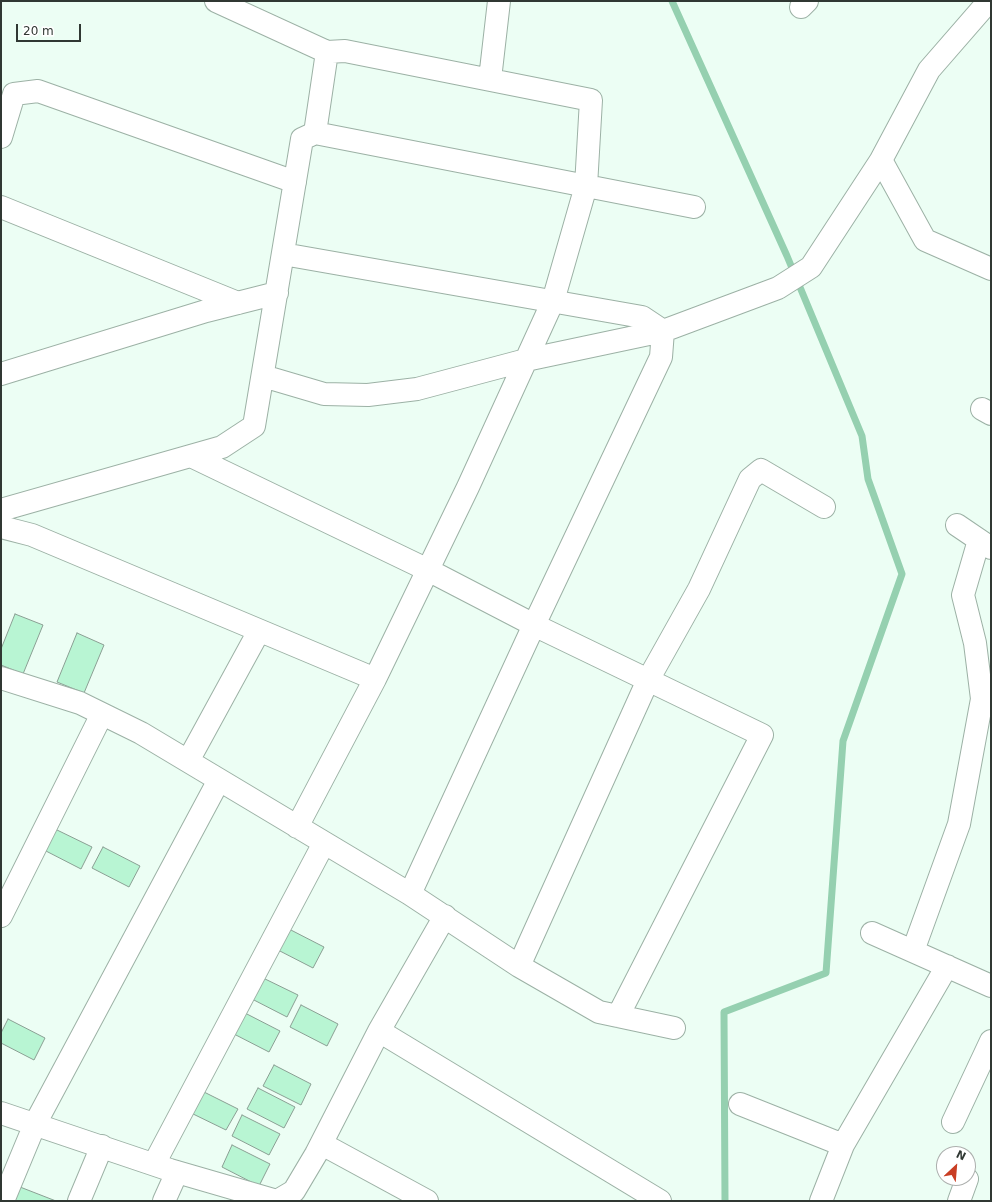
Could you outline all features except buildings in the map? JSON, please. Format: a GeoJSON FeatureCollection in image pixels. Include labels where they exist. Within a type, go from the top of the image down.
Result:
{"type":"FeatureCollection","features":[{"type":"Feature","properties":{"kind":"street"},"geometry":{"type":"LineString","coordinates":[[216,1],[327,52],[345,51],[591,100],[586,186],[553,301],[468,487],[375,680],[297,827]]}},
{"type":"Feature","properties":{"kind":"street"},"geometry":{"type":"LineString","coordinates":[[490,79],[499,1]]}},
{"type":"Feature","properties":{"kind":"street"},"geometry":{"type":"LineString","coordinates":[[263,376],[324,394],[368,395],[417,389],[526,360],[663,331],[778,288],[811,267],[881,160],[929,70],[989,1]]}},
{"type":"Feature","properties":{"kind":"street"},"geometry":{"type":"LineString","coordinates":[[314,133],[327,52]]}},
{"type":"Feature","properties":{"kind":"street"},"geometry":{"type":"LineString","coordinates":[[1,137],[14,94],[38,91],[295,182]]}},
{"type":"Feature","properties":{"kind":"street"},"geometry":{"type":"LineString","coordinates":[[1,510],[222,447],[254,426],[302,139],[314,133],[694,207]]}},
{"type":"Feature","properties":{"kind":"street"},"geometry":{"type":"LineString","coordinates":[[881,160],[925,240],[991,270]]}},
{"type":"Feature","properties":{"kind":"street"},"geometry":{"type":"LineString","coordinates":[[1,207],[238,303]]}},
{"type":"Feature","properties":{"kind":"street"},"geometry":{"type":"LineString","coordinates":[[283,254],[642,317],[663,331]]}},
{"type":"Feature","properties":{"kind":"street"},"geometry":{"type":"LineString","coordinates":[[1,374],[206,311],[277,293]]}},
{"type":"Feature","properties":{"kind":"street"},"geometry":{"type":"LineString","coordinates":[[410,894],[534,625],[661,357],[663,331]]}},
{"type":"Feature","properties":{"kind":"street"},"geometry":{"type":"LineString","coordinates":[[191,456],[428,570],[534,625],[762,735],[618,1016]]}},
{"type":"Feature","properties":{"kind":"street"},"geometry":{"type":"LineString","coordinates":[[519,966],[648,680],[698,589],[750,479],[761,470],[824,507]]}},
{"type":"Feature","properties":{"kind":"street"},"geometry":{"type":"LineString","coordinates":[[913,951],[959,824],[982,699],[975,643],[963,595],[985,544],[957,525]]}},
{"type":"Feature","properties":{"kind":"street"},"geometry":{"type":"LineString","coordinates":[[1,527],[32,535],[375,680]]}},
{"type":"Feature","properties":{"kind":"street"},"geometry":{"type":"LineString","coordinates":[[188,762],[259,631]]}},
{"type":"Feature","properties":{"kind":"street"},"geometry":{"type":"LineString","coordinates":[[1,678],[80,703],[141,733],[410,894],[519,966],[599,1012],[674,1028]]}},
{"type":"Feature","properties":{"kind":"street"},"geometry":{"type":"LineString","coordinates":[[1,916],[102,714]]}},
{"type":"Feature","properties":{"kind":"street"},"geometry":{"type":"LineString","coordinates":[[3,1201],[35,1124],[219,780]]}},
{"type":"Feature","properties":{"kind":"street"},"geometry":{"type":"LineString","coordinates":[[154,1164],[324,843]]}},
{"type":"Feature","properties":{"kind":"street"},"geometry":{"type":"LineString","coordinates":[[1,1113],[251,1197],[277,1201],[294,1191],[322,1144],[378,1031],[445,916]]}},
{"type":"Feature","properties":{"kind":"street"},"geometry":{"type":"LineString","coordinates":[[872,933],[991,986]]}},
{"type":"Feature","properties":{"kind":"street"},"geometry":{"type":"LineString","coordinates":[[821,1201],[842,1145],[947,966]]}},
{"type":"Feature","properties":{"kind":"street"},"geometry":{"type":"LineString","coordinates":[[378,1031],[660,1201]]}},
{"type":"Feature","properties":{"kind":"street"},"geometry":{"type":"LineString","coordinates":[[953,1122],[991,1041]]}},
{"type":"Feature","properties":{"kind":"street"},"geometry":{"type":"LineString","coordinates":[[740,1104],[842,1145]]}},
{"type":"Feature","properties":{"kind":"street"},"geometry":{"type":"LineString","coordinates":[[322,1144],[427,1201]]}},
{"type":"Feature","properties":{"kind":"street"},"geometry":{"type":"LineString","coordinates":[[79,1201],[102,1146]]}},
{"type":"Feature","properties":{"kind":"street"},"geometry":{"type":"LineString","coordinates":[[164,1201],[177,1172]]}},
{"type":"Feature","properties":{"kind":"street"},"geometry":{"type":"LineString","coordinates":[[959,1201],[964,1186]]}},
{"type":"Feature","properties":{"kind":"waterway"},"geometry":{"type":"LineString","coordinates":[[672,1],[787,256],[862,436],[868,479],[902,574],[843,741],[826,973],[724,1012],[725,1201]]}}]}
